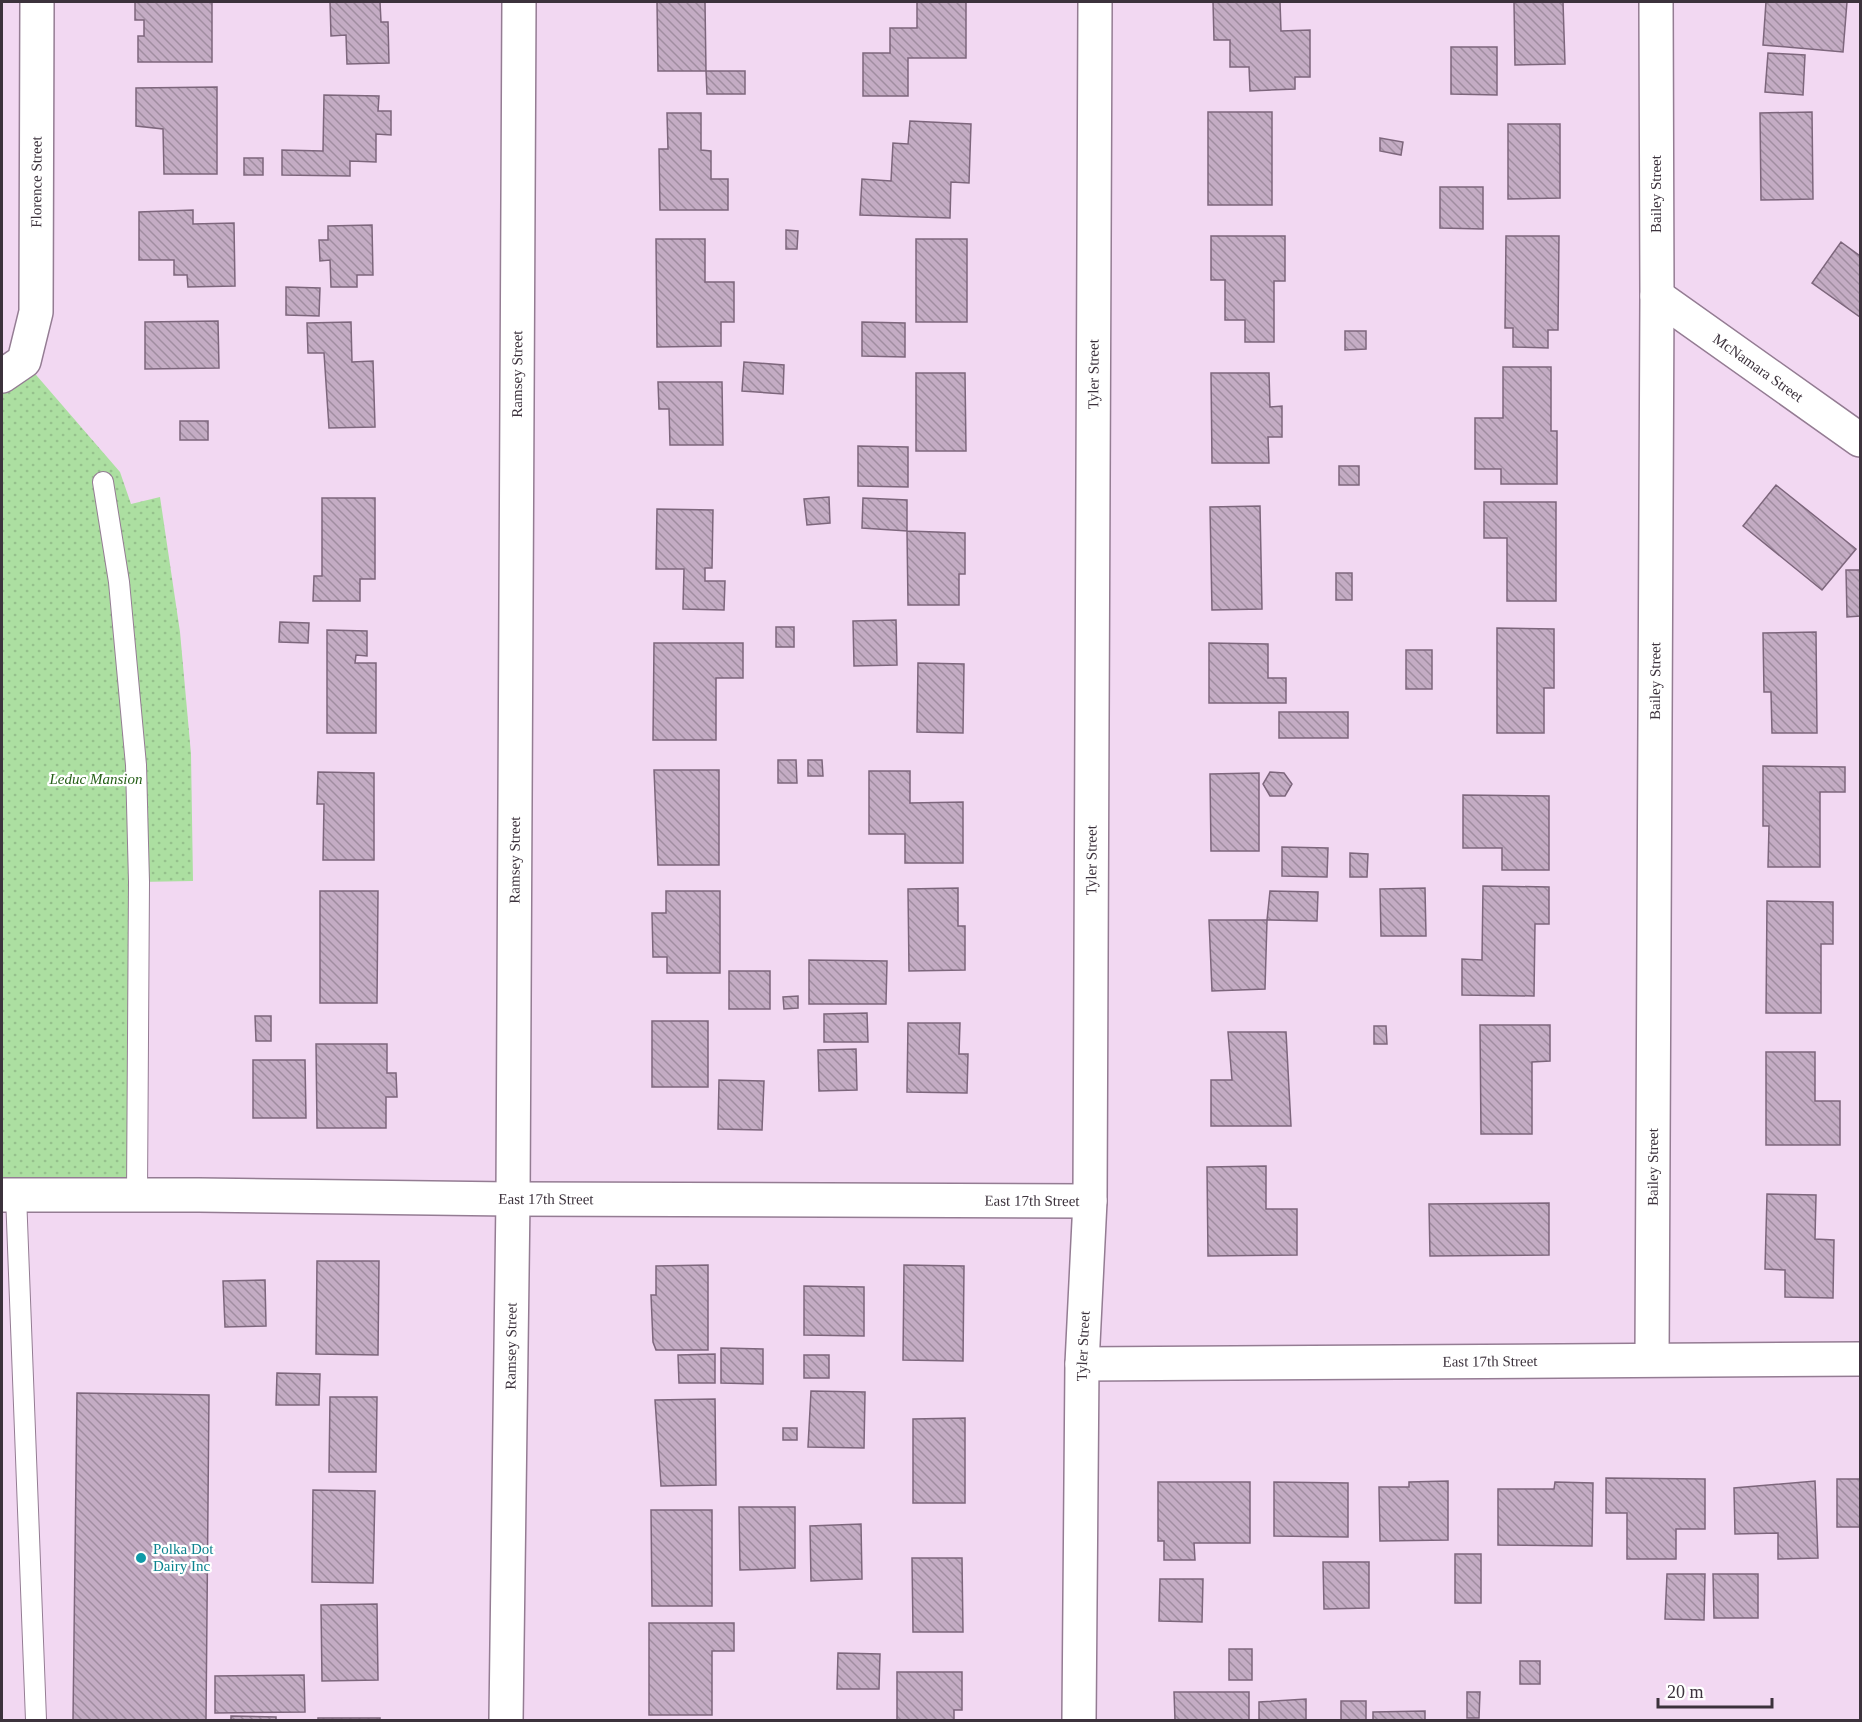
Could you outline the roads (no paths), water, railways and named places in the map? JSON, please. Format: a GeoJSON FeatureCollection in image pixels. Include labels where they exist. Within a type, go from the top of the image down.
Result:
{"type":"FeatureCollection","features":[{"type":"Feature","properties":{"kind":"street","name":"Florence Street"},"geometry":{"type":"LineString","coordinates":[[13,369],[36,312],[37,2]]}},
{"type":"Feature","properties":{"kind":"street","name":"Ramsey Street"},"geometry":{"type":"LineString","coordinates":[[506,1720],[513,1199],[519,2]]}},
{"type":"Feature","properties":{"kind":"street","name":"Tyler Street"},"geometry":{"type":"LineString","coordinates":[[1079,1720],[1082,1364],[1090,1201],[1095,2]]}},
{"type":"Feature","properties":{"kind":"street","name":"Bailey Street"},"geometry":{"type":"LineString","coordinates":[[1652,1359],[1657,296],[1656,2]]}},
{"type":"Feature","properties":{"kind":"street","name":"McNamara Street"},"geometry":{"type":"LineString","coordinates":[[1657,296],[1860,440]]}},
{"type":"Feature","properties":{"kind":"street","name":"East 17th Street"},"geometry":{"type":"LineString","coordinates":[[8,1196],[1090,1201]]}},
{"type":"Feature","properties":{"kind":"street","name":"East 17th Street"},"geometry":{"type":"LineString","coordinates":[[1082,1364],[1860,1359]]}},
{"type":"Feature","properties":{"kind":"lane"},"geometry":{"type":"LineString","coordinates":[[102,482],[119,582],[136,765],[139,882],[137,1195]]}},
{"type":"Feature","properties":{"kind":"lane"},"geometry":{"type":"LineString","coordinates":[[8,1196],[36,1720]]}},
{"type":"Feature","properties":{"kind":"place","name":"Polka Dot Dairy Inc"},"geometry":{"type":"Point","coordinates":[141,1558]}},
{"type":"Feature","properties":{"kind":"park label","name":"Leduc Mansion"},"geometry":{"type":"Point","coordinates":[96,779]}}]}
